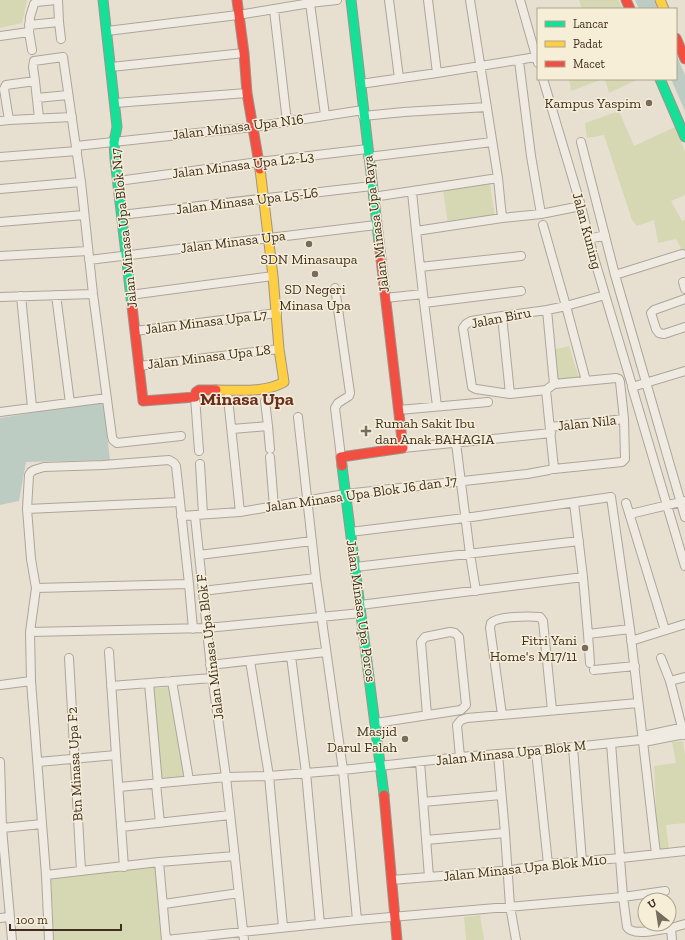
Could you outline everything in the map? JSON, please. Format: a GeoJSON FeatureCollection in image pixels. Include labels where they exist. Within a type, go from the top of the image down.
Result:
{"type":"FeatureCollection","features":[{"type":"Feature","properties":{"kind":"street"},"geometry":{"type":"LineString","coordinates":[[32,50],[29,29],[31,10],[36,2],[57,0],[61,38]]}},
{"type":"Feature","properties":{"kind":"street","name":"Jalan Minasa Upa Blok N17"},"geometry":{"type":"LineString","coordinates":[[103,0],[117,127],[114,142],[143,401],[195,397]]}},
{"type":"Feature","properties":{"kind":"street"},"geometry":{"type":"LineString","coordinates":[[199,451],[195,397],[196,392],[199,390],[267,388],[280,385],[284,382],[279,349],[277,313],[259,162],[247,93],[244,53],[237,0]]}},
{"type":"Feature","properties":{"kind":"street"},"geometry":{"type":"LineString","coordinates":[[107,32],[274,10],[310,3],[337,0]]}},
{"type":"Feature","properties":{"kind":"street","name":"Jalan Minasa Upa Raya"},"geometry":{"type":"LineString","coordinates":[[350,0],[403,448]]}},
{"type":"Feature","properties":{"kind":"street"},"geometry":{"type":"LineString","coordinates":[[389,0],[399,78]]}},
{"type":"Feature","properties":{"kind":"street"},"geometry":{"type":"LineString","coordinates":[[428,0],[438,74]]}},
{"type":"Feature","properties":{"kind":"street"},"geometry":{"type":"LineString","coordinates":[[470,0],[498,178],[502,218]]}},
{"type":"Feature","properties":{"kind":"street"},"geometry":{"type":"LineString","coordinates":[[360,84],[438,74],[481,66],[537,60],[520,0]]}},
{"type":"Feature","properties":{"kind":"street"},"geometry":{"type":"LineString","coordinates":[[310,3],[324,116]]}},
{"type":"Feature","properties":{"kind":"street"},"geometry":{"type":"LineString","coordinates":[[274,10],[287,122]]}},
{"type":"Feature","properties":{"kind":"street"},"geometry":{"type":"LineString","coordinates":[[0,36],[59,22]]}},
{"type":"Feature","properties":{"kind":"street"},"geometry":{"type":"LineString","coordinates":[[677,40],[685,59]]}},
{"type":"Feature","properties":{"kind":"street"},"geometry":{"type":"LineString","coordinates":[[111,67],[244,53]]}},
{"type":"Feature","properties":{"kind":"street"},"geometry":{"type":"LineString","coordinates":[[39,118],[33,67],[34,61],[66,57],[68,95],[77,149],[93,294],[112,437],[117,443],[181,436]]}},
{"type":"Feature","properties":{"kind":"street"},"geometry":{"type":"LineString","coordinates":[[519,61],[531,156],[541,214]]}},
{"type":"Feature","properties":{"kind":"street","name":"Jalan Kuning"},"geometry":{"type":"LineString","coordinates":[[543,80],[685,566]]}},
{"type":"Feature","properties":{"kind":"street"},"geometry":{"type":"LineString","coordinates":[[660,80],[685,137]]}},
{"type":"Feature","properties":{"kind":"street"},"geometry":{"type":"LineString","coordinates":[[9,120],[4,89],[6,85],[35,81]]}},
{"type":"Feature","properties":{"kind":"street"},"geometry":{"type":"LineString","coordinates":[[115,103],[247,93]]}},
{"type":"Feature","properties":{"kind":"street"},"geometry":{"type":"LineString","coordinates":[[36,98],[68,95]]}},
{"type":"Feature","properties":{"kind":"street","name":"Jalan Minasa Upa N16"},"geometry":{"type":"LineString","coordinates":[[0,158],[77,149],[114,142],[253,127],[324,116],[487,107]]}},
{"type":"Feature","properties":{"kind":"street"},"geometry":{"type":"LineString","coordinates":[[0,121],[72,117]]}},
{"type":"Feature","properties":{"kind":"street","name":"Jalan Minasa Upa L2-L3"},"geometry":{"type":"LineString","coordinates":[[118,181],[259,162],[492,142]]}},
{"type":"Feature","properties":{"kind":"street"},"geometry":{"type":"LineString","coordinates":[[581,142],[615,275],[646,383],[683,502],[685,517]]}},
{"type":"Feature","properties":{"kind":"street"},"geometry":{"type":"LineString","coordinates":[[373,197],[498,178]]}},
{"type":"Feature","properties":{"kind":"street"},"geometry":{"type":"LineString","coordinates":[[0,189],[81,182]]}},
{"type":"Feature","properties":{"kind":"street","name":"Jalan Minasa Upa L5-L6"},"geometry":{"type":"LineString","coordinates":[[122,215],[372,186]]}},
{"type":"Feature","properties":{"kind":"street"},"geometry":{"type":"LineString","coordinates":[[412,192],[437,406]]}},
{"type":"Feature","properties":{"kind":"street"},"geometry":{"type":"LineString","coordinates":[[416,231],[502,218],[541,214],[581,206]]}},
{"type":"Feature","properties":{"kind":"street"},"geometry":{"type":"LineString","coordinates":[[0,222],[84,215]]}},
{"type":"Feature","properties":{"kind":"street","name":"Jalan Minasa Upa"},"geometry":{"type":"LineString","coordinates":[[89,260],[376,225]]}},
{"type":"Feature","properties":{"kind":"street"},"geometry":{"type":"LineString","coordinates":[[543,225],[586,381]]}},
{"type":"Feature","properties":{"kind":"street"},"geometry":{"type":"LineString","coordinates":[[589,238],[604,235]]}},
{"type":"Feature","properties":{"kind":"street"},"geometry":{"type":"LineString","coordinates":[[0,256],[88,251]]}},
{"type":"Feature","properties":{"kind":"street"},"geometry":{"type":"LineString","coordinates":[[615,275],[682,254]]}},
{"type":"Feature","properties":{"kind":"street"},"geometry":{"type":"LineString","coordinates":[[420,267],[521,256]]}},
{"type":"Feature","properties":{"kind":"street"},"geometry":{"type":"LineString","coordinates":[[130,295],[273,276]]}},
{"type":"Feature","properties":{"kind":"street"},"geometry":{"type":"LineString","coordinates":[[335,288],[350,392],[347,398],[338,403],[335,408],[341,457],[403,448]]}},
{"type":"Feature","properties":{"kind":"street"},"geometry":{"type":"LineString","coordinates":[[424,303],[521,291]]}},
{"type":"Feature","properties":{"kind":"street"},"geometry":{"type":"LineString","coordinates":[[0,297],[93,294]]}},
{"type":"Feature","properties":{"kind":"street"},"geometry":{"type":"LineString","coordinates":[[385,298],[423,294]]}},
{"type":"Feature","properties":{"kind":"street"},"geometry":{"type":"LineString","coordinates":[[56,295],[70,403]]}},
{"type":"Feature","properties":{"kind":"street","name":"Jalan Biru"},"geometry":{"type":"LineString","coordinates":[[546,390],[510,394],[476,389],[472,387],[464,328],[466,324],[471,321],[547,310],[605,295]]}},
{"type":"Feature","properties":{"kind":"street"},"geometry":{"type":"LineString","coordinates":[[21,296],[32,408]]}},
{"type":"Feature","properties":{"kind":"street"},"geometry":{"type":"LineString","coordinates":[[685,299],[654,310],[651,313],[659,333],[664,334],[685,327]]}},
{"type":"Feature","properties":{"kind":"street"},"geometry":{"type":"LineString","coordinates":[[547,310],[554,384]]}},
{"type":"Feature","properties":{"kind":"street","name":"Jalan Minasa Upa L7"},"geometry":{"type":"LineString","coordinates":[[135,331],[277,313]]}},
{"type":"Feature","properties":{"kind":"street"},"geometry":{"type":"LineString","coordinates":[[502,316],[510,394]]}},
{"type":"Feature","properties":{"kind":"street","name":"Jalan Minasa Upa L8"},"geometry":{"type":"LineString","coordinates":[[139,366],[279,349]]}},
{"type":"Feature","properties":{"kind":"street"},"geometry":{"type":"LineString","coordinates":[[632,385],[646,383],[685,371]]}},
{"type":"Feature","properties":{"kind":"street"},"geometry":{"type":"LineString","coordinates":[[552,469],[546,390],[554,384],[616,378],[619,379],[624,419]]}},
{"type":"Feature","properties":{"kind":"street"},"geometry":{"type":"LineString","coordinates":[[0,412],[107,398]]}},
{"type":"Feature","properties":{"kind":"street"},"geometry":{"type":"LineString","coordinates":[[228,398],[240,512]]}},
{"type":"Feature","properties":{"kind":"street"},"geometry":{"type":"LineString","coordinates":[[265,401],[264,426],[270,453],[274,507]]}},
{"type":"Feature","properties":{"kind":"street"},"geometry":{"type":"LineString","coordinates":[[399,410],[488,402]]}},
{"type":"Feature","properties":{"kind":"street"},"geometry":{"type":"LineString","coordinates":[[298,417],[316,578],[343,770],[357,920]]}},
{"type":"Feature","properties":{"kind":"street","name":"Jalan Nila"},"geometry":{"type":"LineString","coordinates":[[403,448],[456,444],[624,419]]}},
{"type":"Feature","properties":{"kind":"street","name":"Jalan Minasa Upa Blok J6 dan J7"},"geometry":{"type":"LineString","coordinates":[[181,516],[240,512],[308,502],[345,494],[461,480],[527,474],[552,469],[624,460],[626,453],[624,419]]}},
{"type":"Feature","properties":{"kind":"street"},"geometry":{"type":"LineString","coordinates":[[232,429],[264,426]]}},
{"type":"Feature","properties":{"kind":"street"},"geometry":{"type":"LineString","coordinates":[[456,444],[476,591]]}},
{"type":"Feature","properties":{"kind":"street","name":"Jalan Minasa Upa Poros"},"geometry":{"type":"LineString","coordinates":[[341,457],[381,766],[397,940]]}},
{"type":"Feature","properties":{"kind":"street"},"geometry":{"type":"LineString","coordinates":[[49,940],[46,876],[31,681],[30,632],[36,588],[31,559],[27,509],[29,475],[31,472],[38,468],[172,461],[176,466],[193,629]]}},
{"type":"Feature","properties":{"kind":"street","name":"Jalan Minasa Upa Blok F"},"geometry":{"type":"LineString","coordinates":[[200,464],[199,555],[202,591],[210,665],[226,778],[244,940]]}},
{"type":"Feature","properties":{"kind":"street"},"geometry":{"type":"LineString","coordinates":[[350,532],[611,498],[630,629],[656,854]]}},
{"type":"Feature","properties":{"kind":"street"},"geometry":{"type":"LineString","coordinates":[[27,509],[180,502]]}},
{"type":"Feature","properties":{"kind":"street"},"geometry":{"type":"LineString","coordinates":[[630,514],[683,502]]}},
{"type":"Feature","properties":{"kind":"street"},"geometry":{"type":"LineString","coordinates":[[574,503],[592,666],[634,666]]}},
{"type":"Feature","properties":{"kind":"street"},"geometry":{"type":"LineString","coordinates":[[626,503],[665,630]]}},
{"type":"Feature","properties":{"kind":"street"},"geometry":{"type":"LineString","coordinates":[[199,555],[312,541]]}},
{"type":"Feature","properties":{"kind":"street"},"geometry":{"type":"LineString","coordinates":[[355,567],[579,541]]}},
{"type":"Feature","properties":{"kind":"street"},"geometry":{"type":"LineString","coordinates":[[30,632],[193,629],[321,617],[360,609],[476,591],[583,577]]}},
{"type":"Feature","properties":{"kind":"street"},"geometry":{"type":"LineString","coordinates":[[202,591],[316,578]]}},
{"type":"Feature","properties":{"kind":"street"},"geometry":{"type":"LineString","coordinates":[[36,588],[189,584]]}},
{"type":"Feature","properties":{"kind":"street"},"geometry":{"type":"LineString","coordinates":[[502,715],[490,628],[491,623],[498,619],[540,617],[543,621],[552,710]]}},
{"type":"Feature","properties":{"kind":"street"},"geometry":{"type":"LineString","coordinates":[[631,641],[685,624]]}},
{"type":"Feature","properties":{"kind":"street"},"geometry":{"type":"LineString","coordinates":[[588,634],[630,629]]}},
{"type":"Feature","properties":{"kind":"street"},"geometry":{"type":"LineString","coordinates":[[376,723],[428,716],[461,710],[466,705],[459,637],[455,633],[450,632],[425,637],[421,642],[428,716]]}},
{"type":"Feature","properties":{"kind":"street"},"geometry":{"type":"LineString","coordinates":[[109,652],[124,867]]}},
{"type":"Feature","properties":{"kind":"street"},"geometry":{"type":"LineString","coordinates":[[210,665],[326,652]]}},
{"type":"Feature","properties":{"kind":"street"},"geometry":{"type":"LineString","coordinates":[[291,656],[306,774],[320,924]]}},
{"type":"Feature","properties":{"kind":"street","name":"Btn Minasa Upa F2"},"geometry":{"type":"LineString","coordinates":[[69,658],[81,871]]}},
{"type":"Feature","properties":{"kind":"street"},"geometry":{"type":"LineString","coordinates":[[661,658],[670,681],[684,731]]}},
{"type":"Feature","properties":{"kind":"street"},"geometry":{"type":"LineString","coordinates":[[250,661],[269,776],[283,927]]}},
{"type":"Feature","properties":{"kind":"street"},"geometry":{"type":"LineString","coordinates":[[670,681],[685,677]]}},
{"type":"Feature","properties":{"kind":"street"},"geometry":{"type":"LineString","coordinates":[[111,686],[212,678]]}},
{"type":"Feature","properties":{"kind":"street"},"geometry":{"type":"LineString","coordinates":[[0,685],[31,681]]}},
{"type":"Feature","properties":{"kind":"street"},"geometry":{"type":"LineString","coordinates":[[172,681],[189,780]]}},
{"type":"Feature","properties":{"kind":"street"},"geometry":{"type":"LineString","coordinates":[[150,683],[160,823]]}},
{"type":"Feature","properties":{"kind":"street"},"geometry":{"type":"LineString","coordinates":[[460,757],[457,725],[461,720],[467,718],[638,703]]}},
{"type":"Feature","properties":{"kind":"street","name":"Jalan Minasa Upa Blok M"},"geometry":{"type":"LineString","coordinates":[[381,766],[611,743],[684,731]]}},
{"type":"Feature","properties":{"kind":"street"},"geometry":{"type":"LineString","coordinates":[[611,743],[623,896],[627,928],[637,936],[654,932]]}},
{"type":"Feature","properties":{"kind":"street"},"geometry":{"type":"LineString","coordinates":[[573,747],[582,861]]}},
{"type":"Feature","properties":{"kind":"street"},"geometry":{"type":"LineString","coordinates":[[536,751],[548,864]]}},
{"type":"Feature","properties":{"kind":"street"},"geometry":{"type":"LineString","coordinates":[[498,754],[510,906],[516,940]]}},
{"type":"Feature","properties":{"kind":"street"},"geometry":{"type":"LineString","coordinates":[[38,762],[116,755]]}},
{"type":"Feature","properties":{"kind":"street"},"geometry":{"type":"LineString","coordinates":[[0,762],[2,828],[12,940]]}},
{"type":"Feature","properties":{"kind":"street"},"geometry":{"type":"LineString","coordinates":[[420,762],[429,877]]}},
{"type":"Feature","properties":{"kind":"street"},"geometry":{"type":"LineString","coordinates":[[119,787],[189,780],[306,774],[381,766]]}},
{"type":"Feature","properties":{"kind":"street"},"geometry":{"type":"LineString","coordinates":[[423,802],[501,795]]}},
{"type":"Feature","properties":{"kind":"street"},"geometry":{"type":"LineString","coordinates":[[121,827],[230,816]]}},
{"type":"Feature","properties":{"kind":"street"},"geometry":{"type":"LineString","coordinates":[[2,828],[42,824]]}},
{"type":"Feature","properties":{"kind":"street"},"geometry":{"type":"LineString","coordinates":[[426,840],[505,833]]}},
{"type":"Feature","properties":{"kind":"street","name":"Jalan Minasa Upa Blok M10"},"geometry":{"type":"LineString","coordinates":[[391,880],[507,870],[548,864],[685,851]]}},
{"type":"Feature","properties":{"kind":"street"},"geometry":{"type":"LineString","coordinates":[[46,876],[159,862],[235,856]]}},
{"type":"Feature","properties":{"kind":"street"},"geometry":{"type":"LineString","coordinates":[[159,862],[164,904],[166,940],[283,927],[395,918],[665,891]]}},
{"type":"Feature","properties":{"kind":"street"},"geometry":{"type":"LineString","coordinates":[[164,904],[239,893]]}},
{"type":"Feature","properties":{"kind":"street"},"geometry":{"type":"LineString","coordinates":[[0,918],[9,917]]}},
{"type":"Feature","properties":{"kind":"green space"},"geometry":{"type":"Polygon","coordinates":[[[0,0],[27,0],[22,23],[0,28],[0,0]]]}},
{"type":"Feature","properties":{"kind":"green space"},"geometry":{"type":"Polygon","coordinates":[[[579,0],[618,0],[622,8],[582,8],[579,0]]]}},
{"type":"Feature","properties":{"kind":"green space"},"geometry":{"type":"Polygon","coordinates":[[[569,80],[600,80],[571,91],[569,80]]]}},
{"type":"Feature","properties":{"kind":"green space"},"geometry":{"type":"Polygon","coordinates":[[[605,80],[636,80],[609,93],[605,80]]]}},
{"type":"Feature","properties":{"kind":"green space"},"geometry":{"type":"Polygon","coordinates":[[[619,111],[634,146],[675,127],[685,151],[685,195],[671,201],[682,221],[685,220],[685,255],[676,239],[658,243],[654,220],[637,226],[632,220],[604,135],[587,138],[585,123],[619,111]]]}},
{"type":"Feature","properties":{"kind":"green space"},"geometry":{"type":"Polygon","coordinates":[[[490,184],[495,217],[448,224],[443,190],[490,184]]]}},
{"type":"Feature","properties":{"kind":"green space"},"geometry":{"type":"Polygon","coordinates":[[[569,346],[579,378],[551,382],[548,351],[569,346]]]}},
{"type":"Feature","properties":{"kind":"green space"},"geometry":{"type":"Polygon","coordinates":[[[170,687],[186,778],[155,782],[147,689],[170,687]]]}},
{"type":"Feature","properties":{"kind":"green space"},"geometry":{"type":"Polygon","coordinates":[[[683,741],[685,756],[685,823],[666,825],[669,850],[658,849],[654,766],[676,763],[672,742],[683,741]]]}},
{"type":"Feature","properties":{"kind":"green space"},"geometry":{"type":"Polygon","coordinates":[[[156,866],[162,940],[54,940],[51,878],[156,866]]]}},
{"type":"Feature","properties":{"kind":"green space"},"geometry":{"type":"Polygon","coordinates":[[[480,915],[484,940],[466,940],[464,917],[480,915]]]}},
{"type":"Feature","properties":{"kind":"shaded area"},"geometry":{"type":"Polygon","coordinates":[[[635,0],[654,0],[658,8],[639,8],[635,0]]]}},
{"type":"Feature","properties":{"kind":"shaded area"},"geometry":{"type":"Polygon","coordinates":[[[677,56],[685,75],[685,111],[671,80],[677,80],[677,56]]]}},
{"type":"Feature","properties":{"kind":"shaded area"},"geometry":{"type":"Polygon","coordinates":[[[103,401],[110,460],[26,462],[19,501],[0,505],[0,418],[103,401]]]}},
{"type":"Feature","properties":{"kind":"traffic: fast"},"geometry":{"type":"LineString","coordinates":[[103,0],[117,127],[114,142],[115,159],[132,306]]}},
{"type":"Feature","properties":{"kind":"traffic: fast"},"geometry":{"type":"LineString","coordinates":[[351,0],[379,242]]}},
{"type":"Feature","properties":{"kind":"traffic: fast"},"geometry":{"type":"LineString","coordinates":[[660,80],[685,137]]}},
{"type":"Feature","properties":{"kind":"traffic: fast"},"geometry":{"type":"LineString","coordinates":[[342,466],[384,795]]}},
{"type":"Feature","properties":{"kind":"traffic: slow"},"geometry":{"type":"LineString","coordinates":[[660,0],[664,8]]}},
{"type":"Feature","properties":{"kind":"traffic: slow"},"geometry":{"type":"LineString","coordinates":[[216,390],[260,389],[277,386],[284,382],[279,349],[273,276],[260,169]]}},
{"type":"Feature","properties":{"kind":"traffic: jam"},"geometry":{"type":"LineString","coordinates":[[237,0],[244,53],[247,93],[260,169]]}},
{"type":"Feature","properties":{"kind":"traffic: jam"},"geometry":{"type":"LineString","coordinates":[[626,0],[630,8]]}},
{"type":"Feature","properties":{"kind":"traffic: jam"},"geometry":{"type":"LineString","coordinates":[[677,40],[685,59]]}},
{"type":"Feature","properties":{"kind":"traffic: jam"},"geometry":{"type":"LineString","coordinates":[[342,466],[341,457],[403,448],[379,242]]}},
{"type":"Feature","properties":{"kind":"traffic: jam"},"geometry":{"type":"LineString","coordinates":[[132,306],[143,401],[195,397],[196,392],[199,390],[216,390]]}},
{"type":"Feature","properties":{"kind":"traffic: jam"},"geometry":{"type":"LineString","coordinates":[[384,795],[397,940]]}},
{"type":"Feature","properties":{"kind":"place","name":"Kampus Yaspim"},"geometry":{"type":"Point","coordinates":[649,103]}},
{"type":"Feature","properties":{"kind":"place","name":"SDN Minasaupa"},"geometry":{"type":"Point","coordinates":[309,244]}},
{"type":"Feature","properties":{"kind":"place","name":"SD Negeri Minasa Upa"},"geometry":{"type":"Point","coordinates":[315,274]}},
{"type":"Feature","properties":{"kind":"place","name":"Rumah Sakit Ibu dan Anak BAHAGIA"},"geometry":{"type":"Point","coordinates":[366,431]}},
{"type":"Feature","properties":{"kind":"place","name":"Fitri Yani Home's M17/11"},"geometry":{"type":"Point","coordinates":[585,648]}},
{"type":"Feature","properties":{"kind":"place","name":"Masjid Darul Falah"},"geometry":{"type":"Point","coordinates":[405,739]}},
{"type":"Feature","properties":{"kind":"district","name":"Minasa Upa"},"geometry":{"type":"Point","coordinates":[247,399]}}]}
